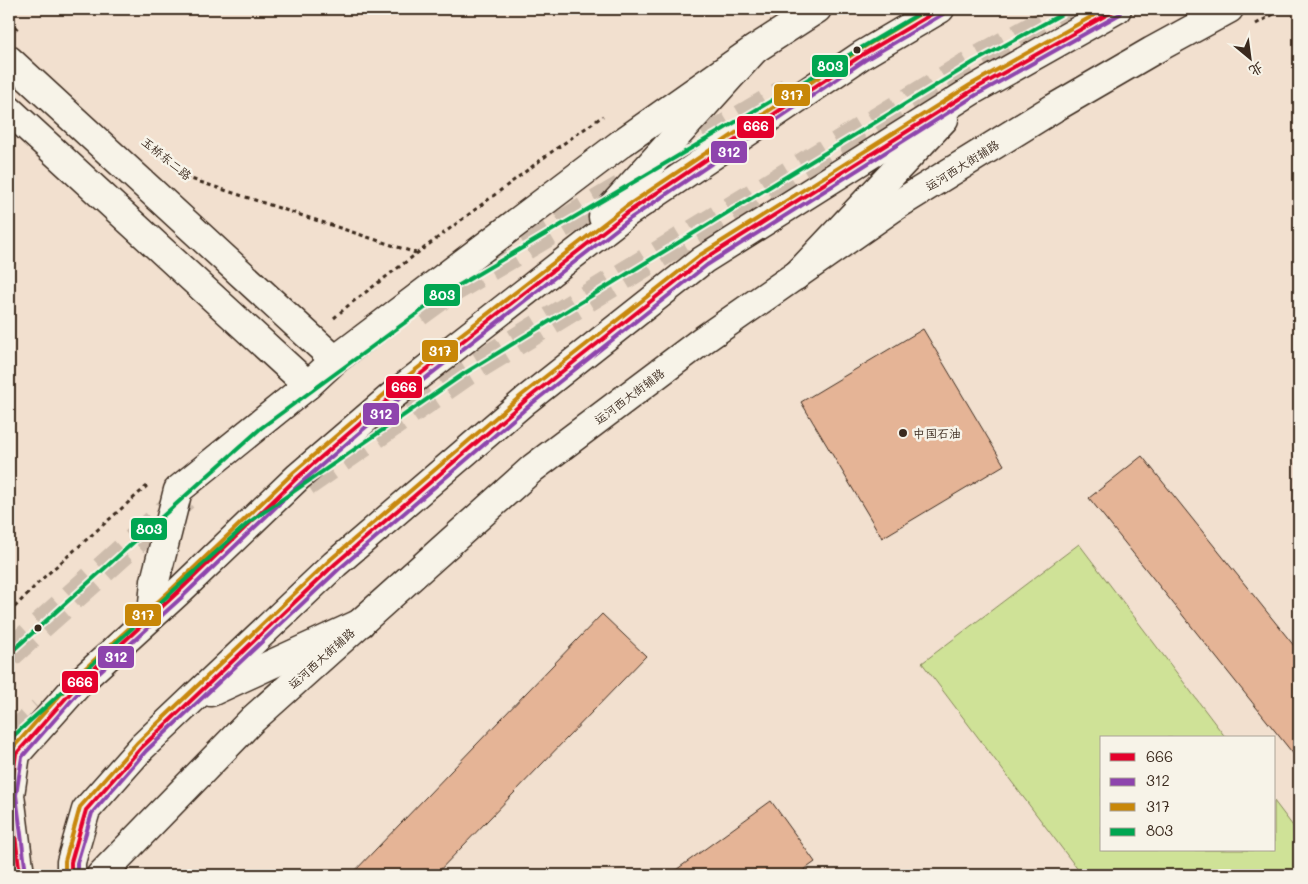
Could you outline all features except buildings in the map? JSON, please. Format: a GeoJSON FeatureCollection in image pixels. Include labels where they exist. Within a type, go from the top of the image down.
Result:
{"type":"FeatureCollection","features":[{"type":"Feature","properties":{"kind":"main road"},"geometry":{"type":"LineString","coordinates":[[152,615],[154,581],[178,490],[308,385],[335,360],[624,142],[816,9]]}},
{"type":"Feature","properties":{"kind":"main road"},"geometry":{"type":"LineString","coordinates":[[20,875],[10,795],[16,754],[82,680],[298,477],[391,397],[560,264],[627,213],[838,71],[940,9]]}},
{"type":"Feature","properties":{"kind":"main road"},"geometry":{"type":"LineString","coordinates":[[71,875],[71,862],[86,810],[142,747],[335,564],[526,400],[703,260],[972,90],[1117,9]]}},
{"type":"Feature","properties":{"kind":"main road","name":"运河西大街辅路"},"geometry":{"type":"LineString","coordinates":[[101,875],[251,721],[533,468],[703,340],[897,205],[1054,108],[1229,9]]}},
{"type":"Feature","properties":{"kind":"main road"},"geometry":{"type":"LineString","coordinates":[[560,264],[755,50]]}},
{"type":"Feature","properties":{"kind":"main road"},"geometry":{"type":"LineString","coordinates":[[9,60],[335,360]]}},
{"type":"Feature","properties":{"kind":"main road"},"geometry":{"type":"LineString","coordinates":[[796,276],[972,90]]}},
{"type":"Feature","properties":{"kind":"main road"},"geometry":{"type":"LineString","coordinates":[[9,110],[308,385]]}},
{"type":"Feature","properties":{"kind":"main road"},"geometry":{"type":"LineString","coordinates":[[191,701],[361,623]]}},
{"type":"Feature","properties":{"kind":"path"},"geometry":{"type":"LineString","coordinates":[[1251,26],[1283,9]]}},
{"type":"Feature","properties":{"kind":"path"},"geometry":{"type":"LineString","coordinates":[[9,21],[20,31]]}},
{"type":"Feature","properties":{"kind":"path","name":"玉桥东二路"},"geometry":{"type":"LineString","coordinates":[[151,146],[188,178],[416,254]]}},
{"type":"Feature","properties":{"kind":"green space"},"geometry":{"type":"Polygon","coordinates":[[[1079,544],[1224,736],[1100,736],[1100,852],[1276,852],[1276,804],[1299,834],[1299,875],[1082,875],[922,663],[1079,544]]]}},
{"type":"Feature","properties":{"kind":"tunnel"},"geometry":{"type":"LineString","coordinates":[[306,483],[465,373],[974,62],[1071,9]]}},
{"type":"Feature","properties":{"kind":"tunnel"},"geometry":{"type":"LineString","coordinates":[[418,313],[444,294],[788,91]]}},
{"type":"Feature","properties":{"kind":"tunnel"},"geometry":{"type":"LineString","coordinates":[[9,654],[184,497]]}},
{"type":"Feature","properties":{"kind":"tunnel"},"geometry":{"type":"LineString","coordinates":[[9,740],[41,711]]}},
{"type":"Feature","properties":{"kind":"transit line","name":"803"},"geometry":{"type":"LineString","coordinates":[[9,654],[261,428],[444,294],[927,9]]}},
{"type":"Feature","properties":{"kind":"transit line","name":"317"},"geometry":{"type":"LineString","coordinates":[[9,760],[11,750],[78,675],[173,588],[294,472],[387,392],[624,208],[859,50],[928,9]]}},
{"type":"Feature","properties":{"kind":"transit line","name":"666"},"geometry":{"type":"LineString","coordinates":[[20,875],[10,795],[16,754],[82,680],[177,593],[298,477],[391,397],[627,213],[862,55],[940,9]]}},
{"type":"Feature","properties":{"kind":"transit line","name":"803"},"geometry":{"type":"LineString","coordinates":[[9,740],[248,523],[465,373],[974,62],[1071,9]]}},
{"type":"Feature","properties":{"kind":"transit line","name":"317"},"geometry":{"type":"LineString","coordinates":[[65,875],[65,861],[80,807],[137,743],[331,559],[522,395],[700,255],[970,85],[1105,9]]}},
{"type":"Feature","properties":{"kind":"transit line","name":"666"},"geometry":{"type":"LineString","coordinates":[[71,875],[71,862],[86,810],[142,747],[335,564],[526,400],[703,260],[973,90],[1117,9]]}},
{"type":"Feature","properties":{"kind":"transit line","name":"312"},"geometry":{"type":"LineString","coordinates":[[26,874],[16,795],[22,757],[86,684],[181,598],[302,482],[395,402],[631,218],[865,60],[943,14]]}},
{"type":"Feature","properties":{"kind":"transit line","name":"312"},"geometry":{"type":"LineString","coordinates":[[77,875],[77,863],[92,813],[146,751],[339,569],[530,405],[707,265],[976,95],[1120,14]]}},
{"type":"Feature","properties":{"kind":"transit line","name":"317"},"geometry":{"type":"LineString","coordinates":[[9,835],[14,875]]}},
{"type":"Feature","properties":{"kind":"place","name":"中国石油"},"geometry":{"type":"Point","coordinates":[903,433]}}]}
